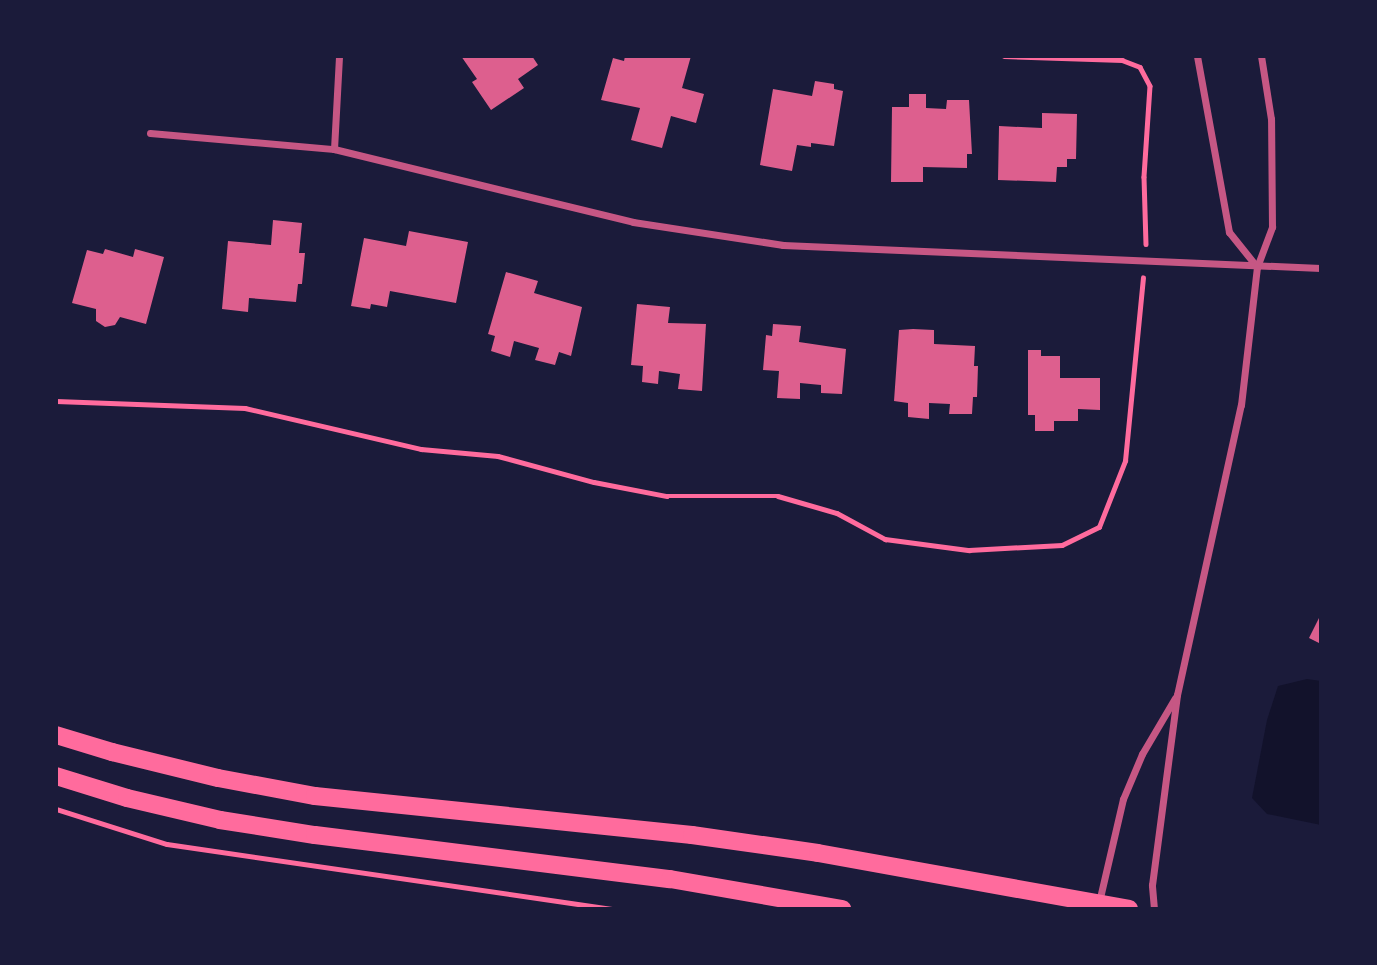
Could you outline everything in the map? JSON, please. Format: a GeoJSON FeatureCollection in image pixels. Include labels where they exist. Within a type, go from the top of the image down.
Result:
{"type":"FeatureCollection","features":[{"type":"Feature","properties":{"kind":"main road"},"geometry":{"type":"LineString","coordinates":[[56,735],[165,765],[315,796],[692,835],[818,853],[1098,906],[1129,909]]}},
{"type":"Feature","properties":{"kind":"main road"},"geometry":{"type":"LineString","coordinates":[[56,776],[127,799],[220,820],[315,835],[670,878],[842,909]]}},
{"type":"Feature","properties":{"kind":"street"},"geometry":{"type":"LineString","coordinates":[[334,149],[338,56]]}},
{"type":"Feature","properties":{"kind":"street"},"geometry":{"type":"LineString","coordinates":[[1197,56],[1229,232],[1257,267]]}},
{"type":"Feature","properties":{"kind":"street"},"geometry":{"type":"LineString","coordinates":[[1154,909],[1152,885],[1177,695],[1241,405],[1257,267],[1272,227],[1271,119],[1261,56]]}},
{"type":"Feature","properties":{"kind":"street"},"geometry":{"type":"LineString","coordinates":[[150,133],[334,149],[633,222],[783,245],[1321,268]]}},
{"type":"Feature","properties":{"kind":"street"},"geometry":{"type":"LineString","coordinates":[[1098,906],[1123,799],[1142,754],[1177,695]]}},
{"type":"Feature","properties":{"kind":"path"},"geometry":{"type":"LineString","coordinates":[[56,401],[245,408],[421,449],[498,456],[594,482],[667,496],[778,496],[837,513],[885,539],[969,550],[1062,545],[1099,527],[1125,461],[1144,262],[1144,177],[1150,86],[1140,67],[1122,60],[1004,56]]}},
{"type":"Feature","properties":{"kind":"path"},"geometry":{"type":"LineString","coordinates":[[56,809],[167,844],[613,909]]}},
{"type":"Feature","properties":{"kind":"shaded area"},"geometry":{"type":"Polygon","coordinates":[[[1307,679],[1321,681],[1321,825],[1267,814],[1252,798],[1267,720],[1278,686],[1307,679]]]}},
{"type":"Feature","properties":{"kind":"building"},"geometry":{"type":"Polygon","coordinates":[[[461,56],[532,56],[538,65],[518,79],[524,88],[491,110],[472,82],[477,79],[461,56]]]}},
{"type":"Feature","properties":{"kind":"building"},"geometry":{"type":"Polygon","coordinates":[[[625,56],[691,56],[682,88],[704,94],[696,123],[671,116],[662,148],[631,140],[640,108],[601,100],[613,58],[624,61],[625,56]]]}},
{"type":"Feature","properties":{"kind":"building"},"geometry":{"type":"Polygon","coordinates":[[[815,81],[834,84],[834,89],[843,91],[834,146],[811,143],[811,147],[797,145],[792,171],[760,165],[773,89],[812,96],[815,81]]]}},
{"type":"Feature","properties":{"kind":"building"},"geometry":{"type":"Polygon","coordinates":[[[909,94],[926,94],[926,108],[946,109],[947,100],[969,100],[972,154],[967,154],[967,168],[923,167],[923,182],[891,182],[892,107],[909,107],[909,94]]]}},
{"type":"Feature","properties":{"kind":"building"},"geometry":{"type":"Polygon","coordinates":[[[1042,113],[1077,114],[1076,159],[1067,159],[1067,167],[1057,167],[1056,182],[998,180],[999,126],[1042,128],[1042,113]]]}},
{"type":"Feature","properties":{"kind":"building"},"geometry":{"type":"Polygon","coordinates":[[[273,220],[302,223],[299,253],[305,253],[302,284],[298,284],[296,302],[249,298],[248,312],[222,309],[228,241],[271,245],[273,220]]]}},
{"type":"Feature","properties":{"kind":"building"},"geometry":{"type":"Polygon","coordinates":[[[409,231],[468,242],[456,303],[390,291],[387,307],[371,304],[370,309],[351,306],[364,238],[406,246],[409,231]]]}},
{"type":"Feature","properties":{"kind":"building"},"geometry":{"type":"Polygon","coordinates":[[[105,249],[133,257],[135,249],[164,257],[146,324],[120,317],[115,325],[105,327],[96,321],[96,309],[72,303],[87,250],[103,254],[105,249]]]}},
{"type":"Feature","properties":{"kind":"building"},"geometry":{"type":"Polygon","coordinates":[[[506,272],[538,281],[534,293],[582,307],[571,356],[559,352],[555,365],[535,360],[539,348],[514,341],[510,357],[491,351],[495,336],[488,334],[506,272]]]}},
{"type":"Feature","properties":{"kind":"building"},"geometry":{"type":"Polygon","coordinates":[[[637,304],[670,307],[668,323],[706,324],[702,391],[678,389],[680,374],[659,371],[658,384],[642,382],[643,366],[631,365],[637,304]]]}},
{"type":"Feature","properties":{"kind":"building"},"geometry":{"type":"Polygon","coordinates":[[[773,324],[801,326],[799,342],[846,349],[842,394],[821,393],[821,385],[800,383],[800,399],[777,398],[779,371],[763,370],[766,335],[772,336],[773,324]]]}},
{"type":"Feature","properties":{"kind":"building"},"geometry":{"type":"Polygon","coordinates":[[[899,330],[934,330],[934,344],[975,346],[974,366],[978,366],[977,397],[973,397],[972,414],[949,414],[950,404],[929,403],[929,419],[908,417],[908,403],[894,401],[899,330]]]}},
{"type":"Feature","properties":{"kind":"building"},"geometry":{"type":"Polygon","coordinates":[[[1028,350],[1041,350],[1041,356],[1060,356],[1060,378],[1100,378],[1100,410],[1078,409],[1078,421],[1054,421],[1054,431],[1035,431],[1035,415],[1028,415],[1028,350]]]}},
{"type":"Feature","properties":{"kind":"building"},"geometry":{"type":"Polygon","coordinates":[[[1321,614],[1321,644],[1309,638],[1321,614]]]}}]}
